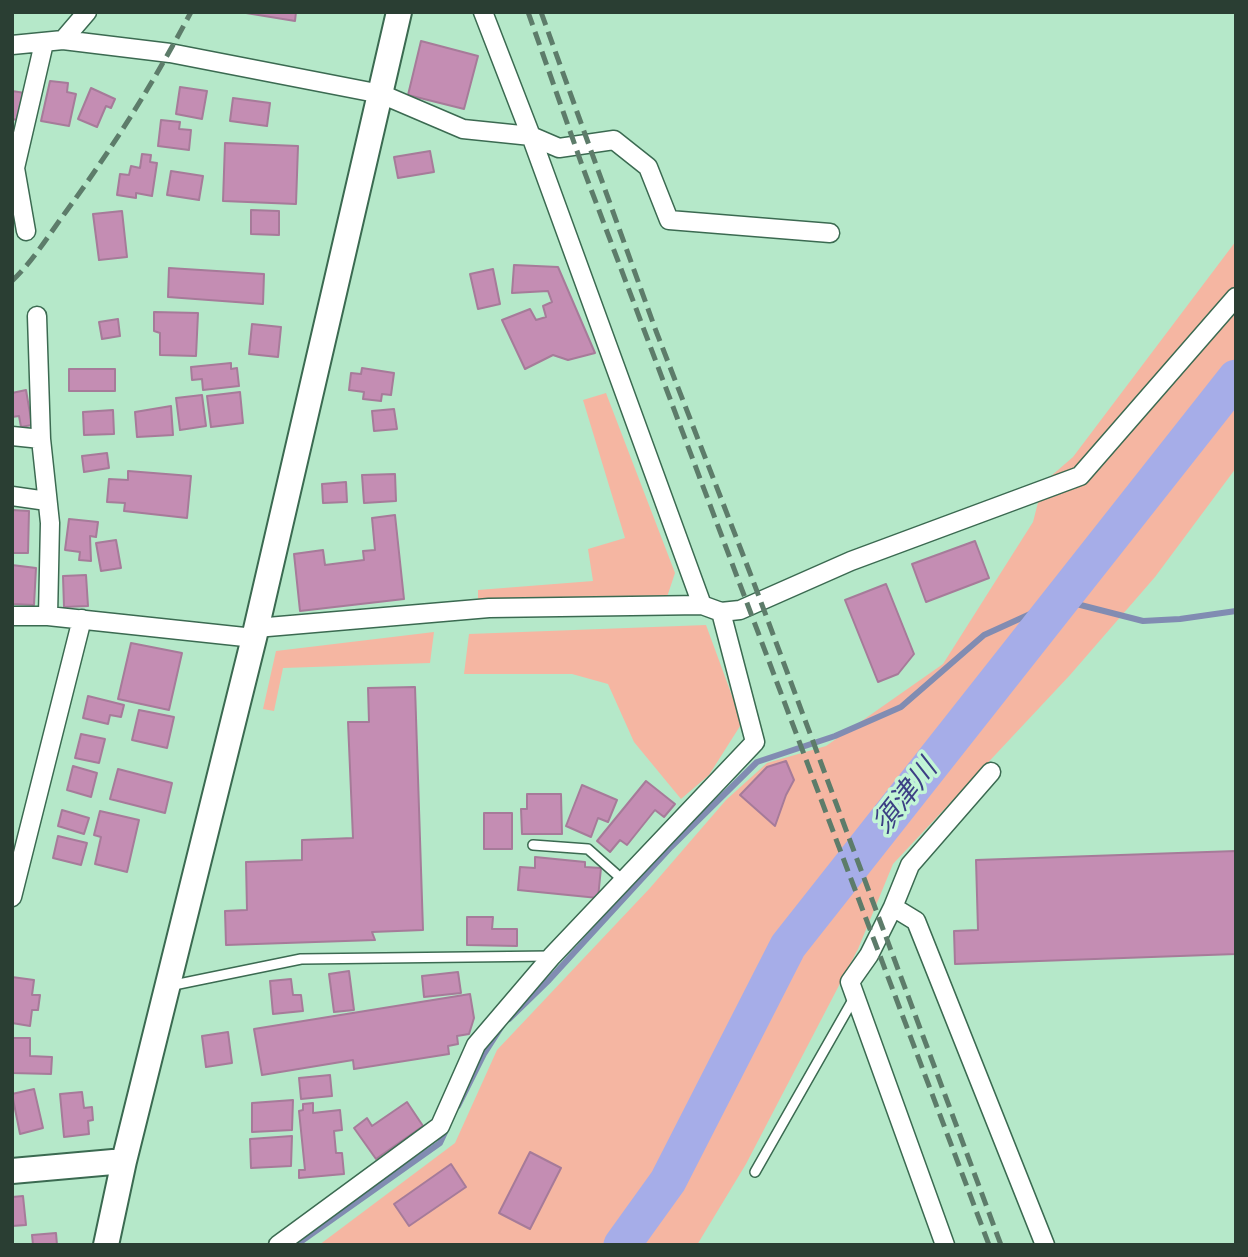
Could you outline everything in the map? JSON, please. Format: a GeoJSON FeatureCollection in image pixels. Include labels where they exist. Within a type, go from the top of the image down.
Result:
{"type":"FeatureCollection","features":[{"type":"Feature","properties":{"kind":"street"},"geometry":{"type":"LineString","coordinates":[[63,40],[87,12]]}},
{"type":"Feature","properties":{"kind":"street"},"geometry":{"type":"LineString","coordinates":[[106,1245],[124,1161],[255,633],[399,12]]}},
{"type":"Feature","properties":{"kind":"street"},"geometry":{"type":"LineString","coordinates":[[483,12],[531,136],[702,606]]}},
{"type":"Feature","properties":{"kind":"street"},"geometry":{"type":"LineString","coordinates":[[12,45],[63,40],[170,53],[381,94],[463,129],[531,136],[559,148],[614,140],[648,167],[669,220],[830,233]]}},
{"type":"Feature","properties":{"kind":"street"},"geometry":{"type":"LineString","coordinates":[[26,231],[14,170],[44,43]]}},
{"type":"Feature","properties":{"kind":"street"},"geometry":{"type":"LineString","coordinates":[[12,616],[48,616],[255,633],[489,608],[702,606],[721,612],[740,610],[851,561],[1080,476],[1236,297]]}},
{"type":"Feature","properties":{"kind":"street"},"geometry":{"type":"LineString","coordinates":[[37,316],[41,439],[50,523],[48,616]]}},
{"type":"Feature","properties":{"kind":"street"},"geometry":{"type":"LineString","coordinates":[[12,436],[41,439]]}},
{"type":"Feature","properties":{"kind":"street"},"geometry":{"type":"LineString","coordinates":[[12,496],[47,501]]}},
{"type":"Feature","properties":{"kind":"street"},"geometry":{"type":"LineString","coordinates":[[278,1245],[440,1126],[476,1045],[552,956],[755,743],[721,612]]}},
{"type":"Feature","properties":{"kind":"street"},"geometry":{"type":"LineString","coordinates":[[12,897],[82,619]]}},
{"type":"Feature","properties":{"kind":"street"},"geometry":{"type":"LineString","coordinates":[[945,1245],[850,982],[869,955],[894,907],[910,865],[991,772]]}},
{"type":"Feature","properties":{"kind":"street"},"geometry":{"type":"LineString","coordinates":[[894,907],[916,921],[1045,1245]]}},
{"type":"Feature","properties":{"kind":"street"},"geometry":{"type":"LineString","coordinates":[[12,1171],[124,1161]]}},
{"type":"Feature","properties":{"kind":"lane"},"geometry":{"type":"LineString","coordinates":[[533,845],[588,849],[625,881]]}},
{"type":"Feature","properties":{"kind":"lane"},"geometry":{"type":"LineString","coordinates":[[167,987],[301,959],[552,956]]}},
{"type":"Feature","properties":{"kind":"lane"},"geometry":{"type":"LineString","coordinates":[[755,1172],[854,998]]}},
{"type":"Feature","properties":{"kind":"shaded area"},"geometry":{"type":"Polygon","coordinates":[[[1236,241],[1236,468],[1155,577],[1070,675],[893,864],[858,949],[746,1164],[697,1245],[319,1245],[455,1143],[497,1050],[650,888],[726,800],[767,763],[826,746],[943,664],[1033,522],[1043,483],[1073,457],[1236,241]]]}},
{"type":"Feature","properties":{"kind":"shaded area"},"geometry":{"type":"Polygon","coordinates":[[[606,393],[675,573],[667,597],[478,600],[478,590],[593,581],[588,549],[625,538],[583,400],[606,393]]]}},
{"type":"Feature","properties":{"kind":"shaded area"},"geometry":{"type":"Polygon","coordinates":[[[706,625],[742,723],[709,775],[681,799],[634,742],[608,684],[572,674],[464,674],[469,634],[706,625]]]}},
{"type":"Feature","properties":{"kind":"shaded area"},"geometry":{"type":"Polygon","coordinates":[[[434,632],[430,663],[283,668],[274,711],[263,709],[276,651],[434,632]]]}},
{"type":"Feature","properties":{"kind":"building"},"geometry":{"type":"Polygon","coordinates":[[[240,12],[296,12],[295,21],[240,12]]]}},
{"type":"Feature","properties":{"kind":"building"},"geometry":{"type":"Polygon","coordinates":[[[421,41],[478,56],[464,109],[408,95],[421,41]]]}},
{"type":"Feature","properties":{"kind":"building"},"geometry":{"type":"Polygon","coordinates":[[[50,81],[68,83],[67,92],[76,94],[69,126],[41,121],[50,81]]]}},
{"type":"Feature","properties":{"kind":"building"},"geometry":{"type":"Polygon","coordinates":[[[180,87],[207,91],[202,119],[176,114],[180,87]]]}},
{"type":"Feature","properties":{"kind":"building"},"geometry":{"type":"Polygon","coordinates":[[[91,88],[115,99],[111,108],[106,106],[97,127],[78,119],[91,88]]]}},
{"type":"Feature","properties":{"kind":"building"},"geometry":{"type":"Polygon","coordinates":[[[12,91],[25,93],[17,120],[12,119],[12,91]]]}},
{"type":"Feature","properties":{"kind":"building"},"geometry":{"type":"Polygon","coordinates":[[[233,98],[270,103],[267,126],[230,121],[233,98]]]}},
{"type":"Feature","properties":{"kind":"building"},"geometry":{"type":"Polygon","coordinates":[[[161,120],[180,122],[179,129],[191,130],[189,150],[158,146],[161,120]]]}},
{"type":"Feature","properties":{"kind":"building"},"geometry":{"type":"Polygon","coordinates":[[[225,143],[298,146],[296,204],[223,201],[225,143]]]}},
{"type":"Feature","properties":{"kind":"building"},"geometry":{"type":"Polygon","coordinates":[[[430,151],[434,172],[398,178],[394,157],[430,151]]]}},
{"type":"Feature","properties":{"kind":"building"},"geometry":{"type":"Polygon","coordinates":[[[142,154],[151,155],[150,162],[157,163],[152,196],[136,193],[136,198],[117,195],[120,174],[129,175],[131,166],[140,168],[142,154]]]}},
{"type":"Feature","properties":{"kind":"building"},"geometry":{"type":"Polygon","coordinates":[[[171,171],[203,176],[199,200],[167,195],[171,171]]]}},
{"type":"Feature","properties":{"kind":"building"},"geometry":{"type":"Polygon","coordinates":[[[251,210],[279,211],[279,235],[251,234],[251,210]]]}},
{"type":"Feature","properties":{"kind":"building"},"geometry":{"type":"Polygon","coordinates":[[[122,211],[127,257],[99,260],[93,214],[122,211]]]}},
{"type":"Feature","properties":{"kind":"building"},"geometry":{"type":"Polygon","coordinates":[[[514,265],[558,267],[595,353],[568,360],[553,355],[525,369],[502,320],[530,309],[536,320],[546,317],[543,306],[552,302],[548,291],[512,293],[514,265]]]}},
{"type":"Feature","properties":{"kind":"building"},"geometry":{"type":"Polygon","coordinates":[[[169,268],[264,274],[263,304],[168,297],[169,268]]]}},
{"type":"Feature","properties":{"kind":"building"},"geometry":{"type":"Polygon","coordinates":[[[493,269],[500,304],[478,309],[470,274],[493,269]]]}},
{"type":"Feature","properties":{"kind":"building"},"geometry":{"type":"Polygon","coordinates":[[[154,312],[198,313],[196,356],[160,355],[160,333],[154,331],[154,312]]]}},
{"type":"Feature","properties":{"kind":"building"},"geometry":{"type":"Polygon","coordinates":[[[118,319],[120,336],[102,339],[99,322],[118,319]]]}},
{"type":"Feature","properties":{"kind":"building"},"geometry":{"type":"Polygon","coordinates":[[[252,324],[281,327],[278,357],[249,354],[252,324]]]}},
{"type":"Feature","properties":{"kind":"building"},"geometry":{"type":"Polygon","coordinates":[[[231,363],[231,369],[237,368],[239,386],[203,390],[202,379],[192,380],[191,367],[231,363]]]}},
{"type":"Feature","properties":{"kind":"building"},"geometry":{"type":"Polygon","coordinates":[[[362,368],[394,373],[391,395],[382,394],[381,401],[363,399],[364,392],[349,390],[351,373],[361,374],[362,368]]]}},
{"type":"Feature","properties":{"kind":"building"},"geometry":{"type":"Polygon","coordinates":[[[69,369],[115,369],[115,391],[69,391],[69,369]]]}},
{"type":"Feature","properties":{"kind":"building"},"geometry":{"type":"Polygon","coordinates":[[[26,390],[32,425],[21,427],[19,416],[12,417],[12,393],[26,390]]]}},
{"type":"Feature","properties":{"kind":"building"},"geometry":{"type":"Polygon","coordinates":[[[240,392],[243,423],[211,427],[207,396],[240,392]]]}},
{"type":"Feature","properties":{"kind":"building"},"geometry":{"type":"Polygon","coordinates":[[[202,395],[206,426],[180,430],[176,398],[202,395]]]}},
{"type":"Feature","properties":{"kind":"building"},"geometry":{"type":"Polygon","coordinates":[[[171,406],[173,435],[137,437],[135,412],[171,406]]]}},
{"type":"Feature","properties":{"kind":"building"},"geometry":{"type":"Polygon","coordinates":[[[394,409],[397,429],[374,431],[372,411],[394,409]]]}},
{"type":"Feature","properties":{"kind":"building"},"geometry":{"type":"Polygon","coordinates":[[[113,410],[114,434],[84,435],[83,412],[113,410]]]}},
{"type":"Feature","properties":{"kind":"building"},"geometry":{"type":"Polygon","coordinates":[[[107,453],[109,468],[84,472],[82,456],[107,453]]]}},
{"type":"Feature","properties":{"kind":"building"},"geometry":{"type":"Polygon","coordinates":[[[128,471],[191,476],[187,518],[124,511],[125,503],[107,502],[109,479],[128,480],[128,471]]]}},
{"type":"Feature","properties":{"kind":"building"},"geometry":{"type":"Polygon","coordinates":[[[395,474],[396,501],[364,503],[362,475],[395,474]]]}},
{"type":"Feature","properties":{"kind":"building"},"geometry":{"type":"Polygon","coordinates":[[[346,482],[347,502],[323,503],[322,484],[346,482]]]}},
{"type":"Feature","properties":{"kind":"building"},"geometry":{"type":"Polygon","coordinates":[[[12,510],[29,511],[28,553],[12,553],[12,510]]]}},
{"type":"Feature","properties":{"kind":"building"},"geometry":{"type":"Polygon","coordinates":[[[395,515],[404,599],[300,611],[294,554],[323,550],[325,565],[364,560],[363,551],[375,550],[372,518],[395,515]]]}},
{"type":"Feature","properties":{"kind":"building"},"geometry":{"type":"Polygon","coordinates":[[[69,519],[98,522],[96,537],[90,536],[91,561],[79,560],[80,552],[65,550],[69,519]]]}},
{"type":"Feature","properties":{"kind":"building"},"geometry":{"type":"Polygon","coordinates":[[[116,540],[121,568],[101,571],[96,543],[116,540]]]}},
{"type":"Feature","properties":{"kind":"building"},"geometry":{"type":"Polygon","coordinates":[[[975,541],[989,578],[926,602],[912,564],[975,541]]]}},
{"type":"Feature","properties":{"kind":"building"},"geometry":{"type":"Polygon","coordinates":[[[12,565],[36,568],[34,605],[12,604],[12,565]]]}},
{"type":"Feature","properties":{"kind":"building"},"geometry":{"type":"Polygon","coordinates":[[[86,575],[88,606],[64,607],[63,576],[86,575]]]}},
{"type":"Feature","properties":{"kind":"building"},"geometry":{"type":"Polygon","coordinates":[[[886,584],[914,654],[898,674],[878,682],[845,600],[886,584]]]}},
{"type":"Feature","properties":{"kind":"building"},"geometry":{"type":"Polygon","coordinates":[[[131,643],[182,653],[169,710],[118,699],[131,643]]]}},
{"type":"Feature","properties":{"kind":"building"},"geometry":{"type":"Polygon","coordinates":[[[415,687],[423,930],[372,932],[375,940],[226,945],[225,911],[247,910],[246,862],[302,860],[302,840],[353,838],[348,722],[369,722],[368,688],[415,687]]]}},
{"type":"Feature","properties":{"kind":"building"},"geometry":{"type":"Polygon","coordinates":[[[88,696],[124,705],[121,717],[110,715],[108,724],[83,718],[88,696]]]}},
{"type":"Feature","properties":{"kind":"building"},"geometry":{"type":"Polygon","coordinates":[[[139,710],[174,717],[167,748],[132,740],[139,710]]]}},
{"type":"Feature","properties":{"kind":"building"},"geometry":{"type":"Polygon","coordinates":[[[81,734],[105,739],[99,763],[75,758],[81,734]]]}},
{"type":"Feature","properties":{"kind":"building"},"geometry":{"type":"Polygon","coordinates":[[[786,761],[794,780],[775,826],[740,795],[767,767],[786,761]]]}},
{"type":"Feature","properties":{"kind":"building"},"geometry":{"type":"Polygon","coordinates":[[[73,766],[97,773],[91,797],[67,790],[73,766]]]}},
{"type":"Feature","properties":{"kind":"building"},"geometry":{"type":"Polygon","coordinates":[[[118,769],[172,783],[165,813],[110,799],[118,769]]]}},
{"type":"Feature","properties":{"kind":"building"},"geometry":{"type":"Polygon","coordinates":[[[646,781],[675,804],[664,817],[655,810],[627,845],[620,840],[610,852],[597,841],[646,781]]]}},
{"type":"Feature","properties":{"kind":"building"},"geometry":{"type":"Polygon","coordinates":[[[582,785],[617,800],[608,822],[598,818],[591,837],[566,826],[582,785]]]}},
{"type":"Feature","properties":{"kind":"building"},"geometry":{"type":"Polygon","coordinates":[[[527,794],[561,794],[562,834],[522,834],[521,809],[527,809],[527,794]]]}},
{"type":"Feature","properties":{"kind":"building"},"geometry":{"type":"Polygon","coordinates":[[[62,810],[89,818],[84,834],[58,826],[62,810]]]}},
{"type":"Feature","properties":{"kind":"building"},"geometry":{"type":"Polygon","coordinates":[[[100,811],[139,820],[127,872],[95,864],[101,837],[94,835],[100,811]]]}},
{"type":"Feature","properties":{"kind":"building"},"geometry":{"type":"Polygon","coordinates":[[[484,813],[512,813],[512,849],[484,849],[484,813]]]}},
{"type":"Feature","properties":{"kind":"building"},"geometry":{"type":"Polygon","coordinates":[[[58,836],[87,843],[81,865],[53,858],[58,836]]]}},
{"type":"Feature","properties":{"kind":"building"},"geometry":{"type":"Polygon","coordinates":[[[1236,851],[1236,954],[955,964],[954,931],[978,930],[976,860],[1236,851]]]}},
{"type":"Feature","properties":{"kind":"building"},"geometry":{"type":"Polygon","coordinates":[[[535,857],[585,862],[585,867],[601,868],[598,898],[518,890],[520,867],[535,868],[535,857]]]}},
{"type":"Feature","properties":{"kind":"building"},"geometry":{"type":"Polygon","coordinates":[[[467,917],[493,917],[492,929],[517,929],[517,946],[467,945],[467,917]]]}},
{"type":"Feature","properties":{"kind":"building"},"geometry":{"type":"Polygon","coordinates":[[[349,971],[354,1010],[334,1012],[329,974],[349,971]]]}},
{"type":"Feature","properties":{"kind":"building"},"geometry":{"type":"Polygon","coordinates":[[[458,972],[461,993],[424,997],[422,976],[458,972]]]}},
{"type":"Feature","properties":{"kind":"building"},"geometry":{"type":"Polygon","coordinates":[[[12,977],[34,980],[32,995],[40,995],[38,1010],[32,1010],[30,1026],[12,1023],[12,977]]]}},
{"type":"Feature","properties":{"kind":"building"},"geometry":{"type":"Polygon","coordinates":[[[291,979],[293,995],[301,995],[303,1011],[273,1014],[270,981],[291,979]]]}},
{"type":"Feature","properties":{"kind":"building"},"geometry":{"type":"Polygon","coordinates":[[[470,994],[474,1018],[469,1034],[457,1036],[458,1044],[448,1046],[449,1054],[354,1069],[353,1060],[262,1075],[254,1029],[470,994]]]}},
{"type":"Feature","properties":{"kind":"building"},"geometry":{"type":"Polygon","coordinates":[[[228,1032],[232,1063],[206,1067],[202,1036],[228,1032]]]}},
{"type":"Feature","properties":{"kind":"building"},"geometry":{"type":"Polygon","coordinates":[[[12,1038],[30,1038],[30,1056],[52,1057],[51,1074],[12,1073],[12,1038]]]}},
{"type":"Feature","properties":{"kind":"building"},"geometry":{"type":"Polygon","coordinates":[[[330,1075],[332,1096],[301,1099],[299,1078],[330,1075]]]}},
{"type":"Feature","properties":{"kind":"building"},"geometry":{"type":"Polygon","coordinates":[[[34,1089],[43,1128],[20,1134],[12,1094],[34,1089]]]}},
{"type":"Feature","properties":{"kind":"building"},"geometry":{"type":"Polygon","coordinates":[[[82,1092],[84,1108],[92,1107],[93,1120],[88,1121],[89,1134],[64,1137],[60,1094],[82,1092]]]}},
{"type":"Feature","properties":{"kind":"building"},"geometry":{"type":"Polygon","coordinates":[[[293,1100],[292,1130],[252,1132],[252,1103],[293,1100]]]}},
{"type":"Feature","properties":{"kind":"building"},"geometry":{"type":"Polygon","coordinates":[[[407,1102],[423,1126],[376,1159],[354,1128],[367,1118],[372,1126],[407,1102]]]}},
{"type":"Feature","properties":{"kind":"building"},"geometry":{"type":"Polygon","coordinates":[[[313,1103],[313,1113],[340,1110],[342,1130],[334,1131],[336,1153],[342,1153],[344,1174],[299,1178],[299,1170],[305,1170],[299,1111],[303,1110],[303,1104],[313,1103]]]}},
{"type":"Feature","properties":{"kind":"building"},"geometry":{"type":"Polygon","coordinates":[[[292,1136],[291,1166],[251,1168],[250,1139],[292,1136]]]}},
{"type":"Feature","properties":{"kind":"building"},"geometry":{"type":"Polygon","coordinates":[[[530,1152],[561,1168],[530,1229],[499,1213],[530,1152]]]}},
{"type":"Feature","properties":{"kind":"building"},"geometry":{"type":"Polygon","coordinates":[[[451,1164],[466,1187],[409,1226],[394,1204],[451,1164]]]}},
{"type":"Feature","properties":{"kind":"building"},"geometry":{"type":"Polygon","coordinates":[[[23,1196],[26,1225],[12,1226],[12,1197],[23,1196]]]}},
{"type":"Feature","properties":{"kind":"building"},"geometry":{"type":"Polygon","coordinates":[[[56,1233],[57,1245],[33,1245],[32,1235],[56,1233]]]}},
{"type":"Feature","properties":{"kind":"waterway","name":"須津川"},"geometry":{"type":"LineString","coordinates":[[622,1245],[668,1181],[788,946],[1236,378]]}},
{"type":"Feature","properties":{"kind":"waterway"},"geometry":{"type":"LineString","coordinates":[[509,1019],[549,980],[671,847],[757,762],[835,736],[901,707],[984,635],[1061,600],[1143,621],[1236,611]]}},
{"type":"Feature","properties":{"kind":"waterway"},"geometry":{"type":"LineString","coordinates":[[458,1106],[484,1054],[502,1026]]}},
{"type":"Feature","properties":{"kind":"waterway"},"geometry":{"type":"LineString","coordinates":[[296,1245],[440,1143],[447,1128]]}},
{"type":"Feature","properties":{"kind":"railway"},"geometry":{"type":"LineString","coordinates":[[12,281],[40,248],[116,140],[191,12]]}},
{"type":"Feature","properties":{"kind":"railway"},"geometry":{"type":"LineString","coordinates":[[528,12],[583,168],[989,1245]]}},
{"type":"Feature","properties":{"kind":"railway"},"geometry":{"type":"LineString","coordinates":[[541,12],[656,331],[752,578],[1001,1245]]}}]}
